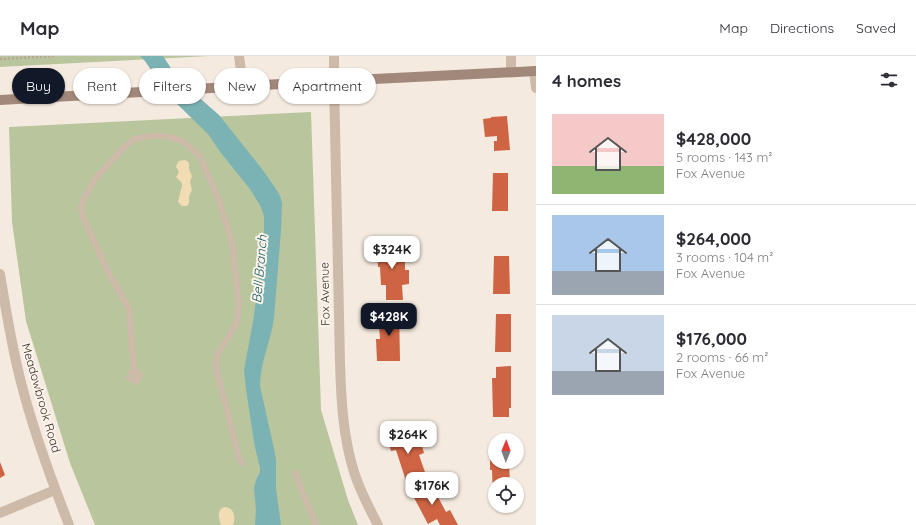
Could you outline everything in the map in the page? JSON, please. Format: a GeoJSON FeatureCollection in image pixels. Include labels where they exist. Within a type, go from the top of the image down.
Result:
{"type":"FeatureCollection","features":[{"type":"Feature","properties":{"kind":"main road"},"geometry":{"type":"LineString","coordinates":[[376,79],[535,71]]}},
{"type":"Feature","properties":{"kind":"main road"},"geometry":{"type":"LineString","coordinates":[[0,100],[214,88]]}},
{"type":"Feature","properties":{"kind":"street"},"geometry":{"type":"LineString","coordinates":[[239,56],[240,68]]}},
{"type":"Feature","properties":{"kind":"street","name":"Fox Avenue"},"geometry":{"type":"LineString","coordinates":[[334,56],[334,68]]}},
{"type":"Feature","properties":{"kind":"street"},"geometry":{"type":"LineString","coordinates":[[511,56],[511,72]]}},
{"type":"Feature","properties":{"kind":"street"},"geometry":{"type":"LineString","coordinates":[[535,71],[536,88]]}},
{"type":"Feature","properties":{"kind":"street","name":"Fox Avenue"},"geometry":{"type":"LineString","coordinates":[[334,104],[342,402],[345,430],[354,472],[364,499],[378,525]]}},
{"type":"Feature","properties":{"kind":"street","name":"Meadowbrook Road"},"geometry":{"type":"LineString","coordinates":[[0,274],[10,332],[32,423],[55,490],[69,525]]}},
{"type":"Feature","properties":{"kind":"street"},"geometry":{"type":"LineString","coordinates":[[0,513],[55,490]]}},
{"type":"Feature","properties":{"kind":"lane"},"geometry":{"type":"LineString","coordinates":[[134,369],[129,309],[107,270],[83,217],[81,207],[85,196],[95,180],[123,148],[134,139],[151,136],[165,136],[181,140],[200,157],[219,200],[232,243],[239,305],[236,324],[217,355],[216,369],[238,455],[242,463]]}},
{"type":"Feature","properties":{"kind":"lane"},"geometry":{"type":"LineString","coordinates":[[294,473],[304,493],[316,525]]}},
{"type":"Feature","properties":{"kind":"path"},"geometry":{"type":"LineString","coordinates":[[0,59],[55,56]]}},
{"type":"Feature","properties":{"kind":"green space"},"geometry":{"type":"Polygon","coordinates":[[[0,56],[209,56],[0,67],[0,56]]]}},
{"type":"Feature","properties":{"kind":"green space"},"geometry":{"type":"Polygon","coordinates":[[[311,112],[321,410],[348,500],[358,525],[95,525],[70,463],[26,321],[12,222],[9,127],[311,112]]]}},
{"type":"Feature","properties":{"kind":"sand"},"geometry":{"type":"Polygon","coordinates":[[[185,160],[189,163],[189,170],[192,176],[190,182],[192,190],[189,196],[189,203],[187,206],[182,206],[178,202],[182,183],[176,177],[179,172],[176,167],[179,161],[185,160]]]}},
{"type":"Feature","properties":{"kind":"sand"},"geometry":{"type":"Polygon","coordinates":[[[224,507],[230,509],[233,513],[233,525],[221,525],[219,513],[224,507]]]}},
{"type":"Feature","properties":{"kind":"water","name":"Bell Branch"},"geometry":{"type":"Polygon","coordinates":[[[140,56],[163,56],[171,68],[150,68],[140,56]]]}},
{"type":"Feature","properties":{"kind":"water","name":"Bell Branch"},"geometry":{"type":"Polygon","coordinates":[[[177,104],[206,104],[219,115],[262,169],[278,192],[282,203],[274,318],[260,377],[260,386],[276,460],[276,488],[281,525],[255,525],[256,510],[254,488],[260,468],[252,429],[244,370],[253,322],[261,264],[264,216],[261,207],[250,189],[208,134],[177,104]]]}},
{"type":"Feature","properties":{"kind":"building"},"geometry":{"type":"Polygon","coordinates":[[[507,116],[510,150],[494,151],[494,141],[497,141],[497,136],[485,137],[483,119],[507,116]]]}},
{"type":"Feature","properties":{"kind":"building"},"geometry":{"type":"Polygon","coordinates":[[[493,173],[508,173],[508,211],[492,211],[493,173]]]}},
{"type":"Feature","properties":{"kind":"building"},"geometry":{"type":"Polygon","coordinates":[[[377,244],[401,244],[401,259],[405,259],[405,270],[409,270],[409,284],[402,285],[403,300],[386,300],[386,285],[381,285],[380,267],[378,267],[377,244]]]}},
{"type":"Feature","properties":{"kind":"building"},"geometry":{"type":"Polygon","coordinates":[[[494,256],[509,256],[510,294],[493,294],[494,256]]]}},
{"type":"Feature","properties":{"kind":"building"},"geometry":{"type":"Polygon","coordinates":[[[384,308],[399,308],[400,361],[377,361],[376,339],[380,339],[379,325],[384,325],[384,308]]]}},
{"type":"Feature","properties":{"kind":"building"},"geometry":{"type":"Polygon","coordinates":[[[496,314],[511,314],[511,352],[495,352],[496,314]]]}},
{"type":"Feature","properties":{"kind":"building"},"geometry":{"type":"Polygon","coordinates":[[[511,366],[511,408],[509,408],[509,417],[493,417],[492,378],[496,378],[496,367],[511,366]]]}},
{"type":"Feature","properties":{"kind":"building"},"geometry":{"type":"Polygon","coordinates":[[[402,432],[403,435],[412,432],[417,447],[422,446],[424,453],[419,455],[426,475],[406,481],[396,450],[391,451],[387,437],[402,432]]]}},
{"type":"Feature","properties":{"kind":"building"},"geometry":{"type":"Polygon","coordinates":[[[0,462],[5,475],[0,478],[0,462]]]}},
{"type":"Feature","properties":{"kind":"building"},"geometry":{"type":"Polygon","coordinates":[[[509,469],[510,477],[492,477],[492,470],[490,470],[509,469]]]}},
{"type":"Feature","properties":{"kind":"building"},"geometry":{"type":"Polygon","coordinates":[[[430,482],[446,512],[450,510],[458,525],[440,525],[437,519],[428,524],[411,492],[430,482]]]}}]}
